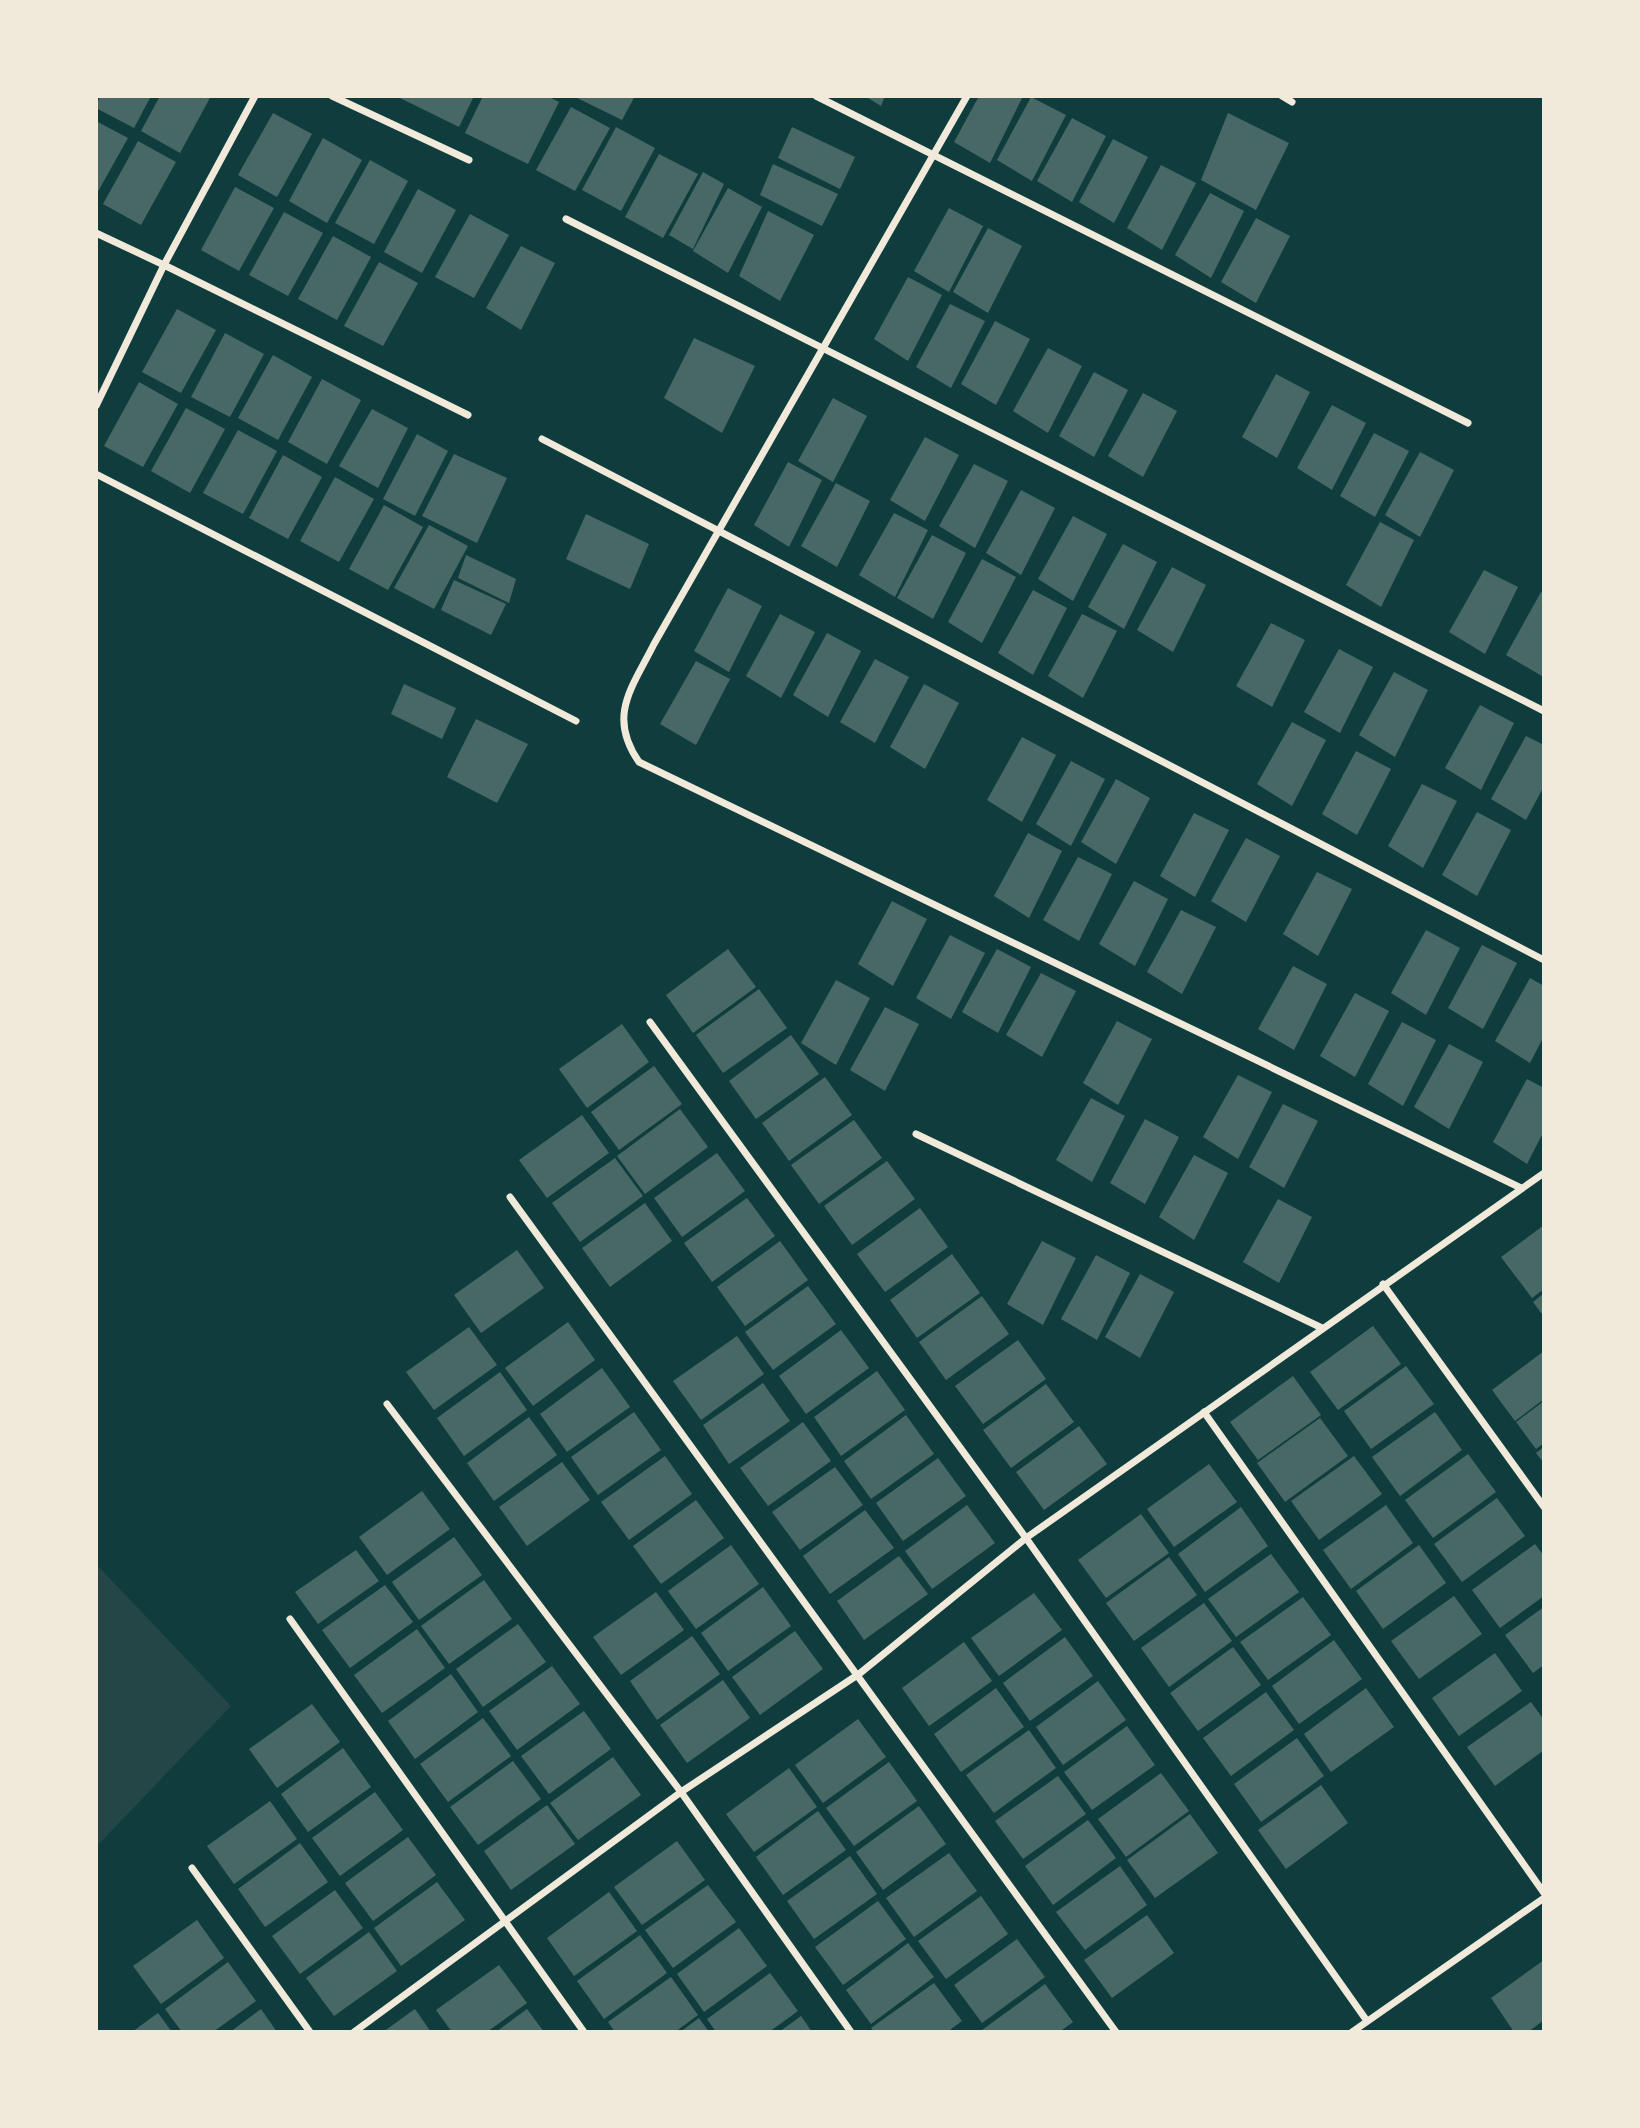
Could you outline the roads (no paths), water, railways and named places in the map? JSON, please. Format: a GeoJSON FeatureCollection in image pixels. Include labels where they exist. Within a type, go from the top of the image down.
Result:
{"type":"FeatureCollection","features":[{"type":"Feature","properties":{"kind":"street"},"geometry":{"type":"LineString","coordinates":[[96,407],[164,265],[255,96]]}},
{"type":"Feature","properties":{"kind":"street"},"geometry":{"type":"LineString","coordinates":[[332,96],[469,160]]}},
{"type":"Feature","properties":{"kind":"street"},"geometry":{"type":"LineString","coordinates":[[816,96],[1468,423]]}},
{"type":"Feature","properties":{"kind":"street"},"geometry":{"type":"LineString","coordinates":[[967,96],[718,530],[627,698],[622,716],[623,733],[639,762],[1521,1188]]}},
{"type":"Feature","properties":{"kind":"street"},"geometry":{"type":"LineString","coordinates":[[1282,96],[1292,102]]}},
{"type":"Feature","properties":{"kind":"street"},"geometry":{"type":"LineString","coordinates":[[566,219],[1544,711]]}},
{"type":"Feature","properties":{"kind":"street"},"geometry":{"type":"LineString","coordinates":[[96,233],[468,415]]}},
{"type":"Feature","properties":{"kind":"street"},"geometry":{"type":"LineString","coordinates":[[542,439],[1544,960]]}},
{"type":"Feature","properties":{"kind":"street"},"geometry":{"type":"LineString","coordinates":[[96,474],[576,721]]}},
{"type":"Feature","properties":{"kind":"street"},"geometry":{"type":"LineString","coordinates":[[650,1022],[1026,1538],[1367,2021]]}},
{"type":"Feature","properties":{"kind":"street"},"geometry":{"type":"LineString","coordinates":[[916,1134],[1322,1328]]}},
{"type":"Feature","properties":{"kind":"street"},"geometry":{"type":"LineString","coordinates":[[354,2032],[681,1792],[859,1674],[1026,1538],[1544,1172]]}},
{"type":"Feature","properties":{"kind":"street"},"geometry":{"type":"LineString","coordinates":[[510,1197],[859,1674],[1116,2032]]}},
{"type":"Feature","properties":{"kind":"street"},"geometry":{"type":"LineString","coordinates":[[1383,1284],[1544,1507]]}},
{"type":"Feature","properties":{"kind":"street"},"geometry":{"type":"LineString","coordinates":[[387,1404],[681,1792],[851,2032]]}},
{"type":"Feature","properties":{"kind":"street"},"geometry":{"type":"LineString","coordinates":[[1204,1412],[1544,1895],[1352,2032]]}},
{"type":"Feature","properties":{"kind":"street"},"geometry":{"type":"LineString","coordinates":[[290,1619],[584,2032]]}},
{"type":"Feature","properties":{"kind":"street"},"geometry":{"type":"LineString","coordinates":[[192,1868],[310,2032]]}}]}
